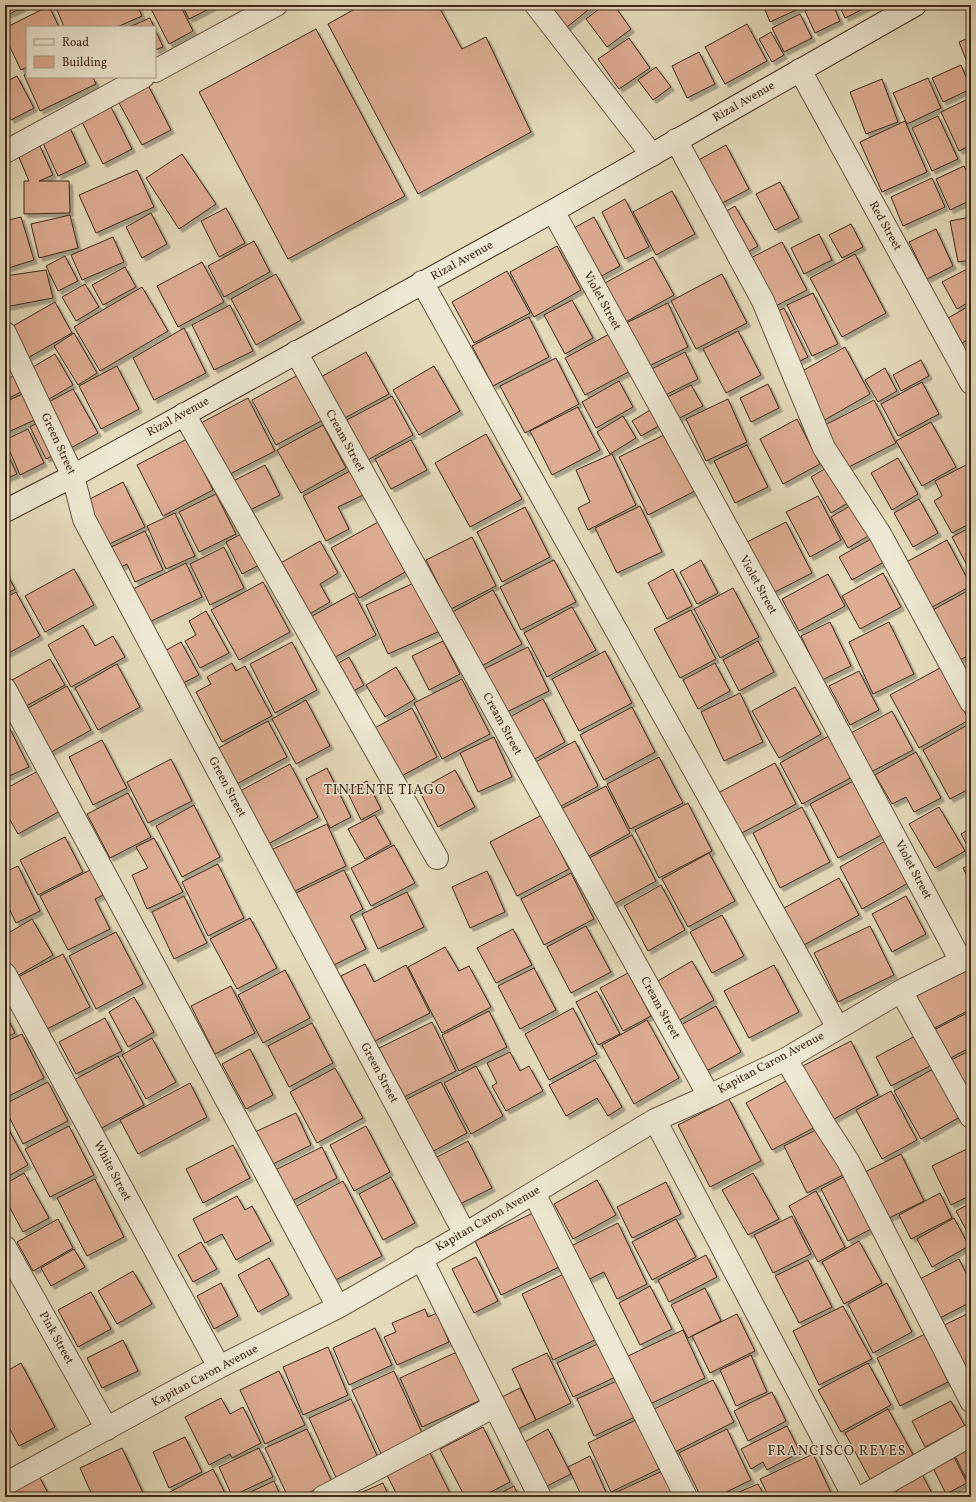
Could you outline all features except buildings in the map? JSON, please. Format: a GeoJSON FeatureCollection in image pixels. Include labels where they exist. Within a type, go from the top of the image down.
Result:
{"type":"FeatureCollection","features":[{"type":"Feature","properties":{"kind":"street"},"geometry":{"type":"LineString","coordinates":[[156,70],[276,5]]}},
{"type":"Feature","properties":{"kind":"street"},"geometry":{"type":"LineString","coordinates":[[536,5],[652,155]]}},
{"type":"Feature","properties":{"kind":"street","name":"Rizal Avenue"},"geometry":{"type":"LineString","coordinates":[[5,511],[73,476],[553,211],[915,5]]}},
{"type":"Feature","properties":{"kind":"street","name":"Red Street"},"geometry":{"type":"LineString","coordinates":[[800,70],[971,383]]}},
{"type":"Feature","properties":{"kind":"street"},"geometry":{"type":"LineString","coordinates":[[5,152],[141,78]]}},
{"type":"Feature","properties":{"kind":"street"},"geometry":{"type":"LineString","coordinates":[[676,140],[763,301],[824,448],[880,534],[971,702]]}},
{"type":"Feature","properties":{"kind":"street","name":"Violet Street"},"geometry":{"type":"LineString","coordinates":[[553,211],[816,691],[966,958]]}},
{"type":"Feature","properties":{"kind":"street"},"geometry":{"type":"LineString","coordinates":[[422,282],[838,1028]]}},
{"type":"Feature","properties":{"kind":"street","name":"Green Street"},"geometry":{"type":"LineString","coordinates":[[5,333],[73,476],[84,519],[465,1234]]}},
{"type":"Feature","properties":{"kind":"street","name":"Cream Street"},"geometry":{"type":"LineString","coordinates":[[296,352],[709,1096]]}},
{"type":"Feature","properties":{"kind":"street"},"geometry":{"type":"LineString","coordinates":[[184,414],[437,858]]}},
{"type":"Feature","properties":{"kind":"street"},"geometry":{"type":"LineString","coordinates":[[5,689],[338,1307]]}},
{"type":"Feature","properties":{"kind":"street","name":"Kapitan Caron Avenue"},"geometry":{"type":"LineString","coordinates":[[5,1484],[219,1367],[338,1307],[465,1234],[655,1120],[786,1059],[901,991],[966,958]]}},
{"type":"Feature","properties":{"kind":"street","name":"White Street"},"geometry":{"type":"LineString","coordinates":[[5,974],[219,1367]]}},
{"type":"Feature","properties":{"kind":"street"},"geometry":{"type":"LineString","coordinates":[[901,991],[971,1117]]}},
{"type":"Feature","properties":{"kind":"street"},"geometry":{"type":"LineString","coordinates":[[786,1059],[824,1124],[848,1161],[971,1402]]}},
{"type":"Feature","properties":{"kind":"street"},"geometry":{"type":"LineString","coordinates":[[655,1120],[854,1497]]}},
{"type":"Feature","properties":{"kind":"street"},"geometry":{"type":"LineString","coordinates":[[534,1193],[686,1497]]}},
{"type":"Feature","properties":{"kind":"street","name":"Pink Street"},"geometry":{"type":"LineString","coordinates":[[5,1247],[107,1429]]}},
{"type":"Feature","properties":{"kind":"street"},"geometry":{"type":"LineString","coordinates":[[421,1258],[540,1497]]}},
{"type":"Feature","properties":{"kind":"street"},"geometry":{"type":"LineString","coordinates":[[324,1497],[495,1406]]}},
{"type":"Feature","properties":{"kind":"street"},"geometry":{"type":"LineString","coordinates":[[862,1497],[971,1435]]}},
{"type":"Feature","properties":{"kind":"district","name":"TINIENTE TIAGO"},"geometry":{"type":"Point","coordinates":[385,790]}},
{"type":"Feature","properties":{"kind":"district","name":"FRANCISCO REYES"},"geometry":{"type":"Point","coordinates":[837,1451]}}]}
